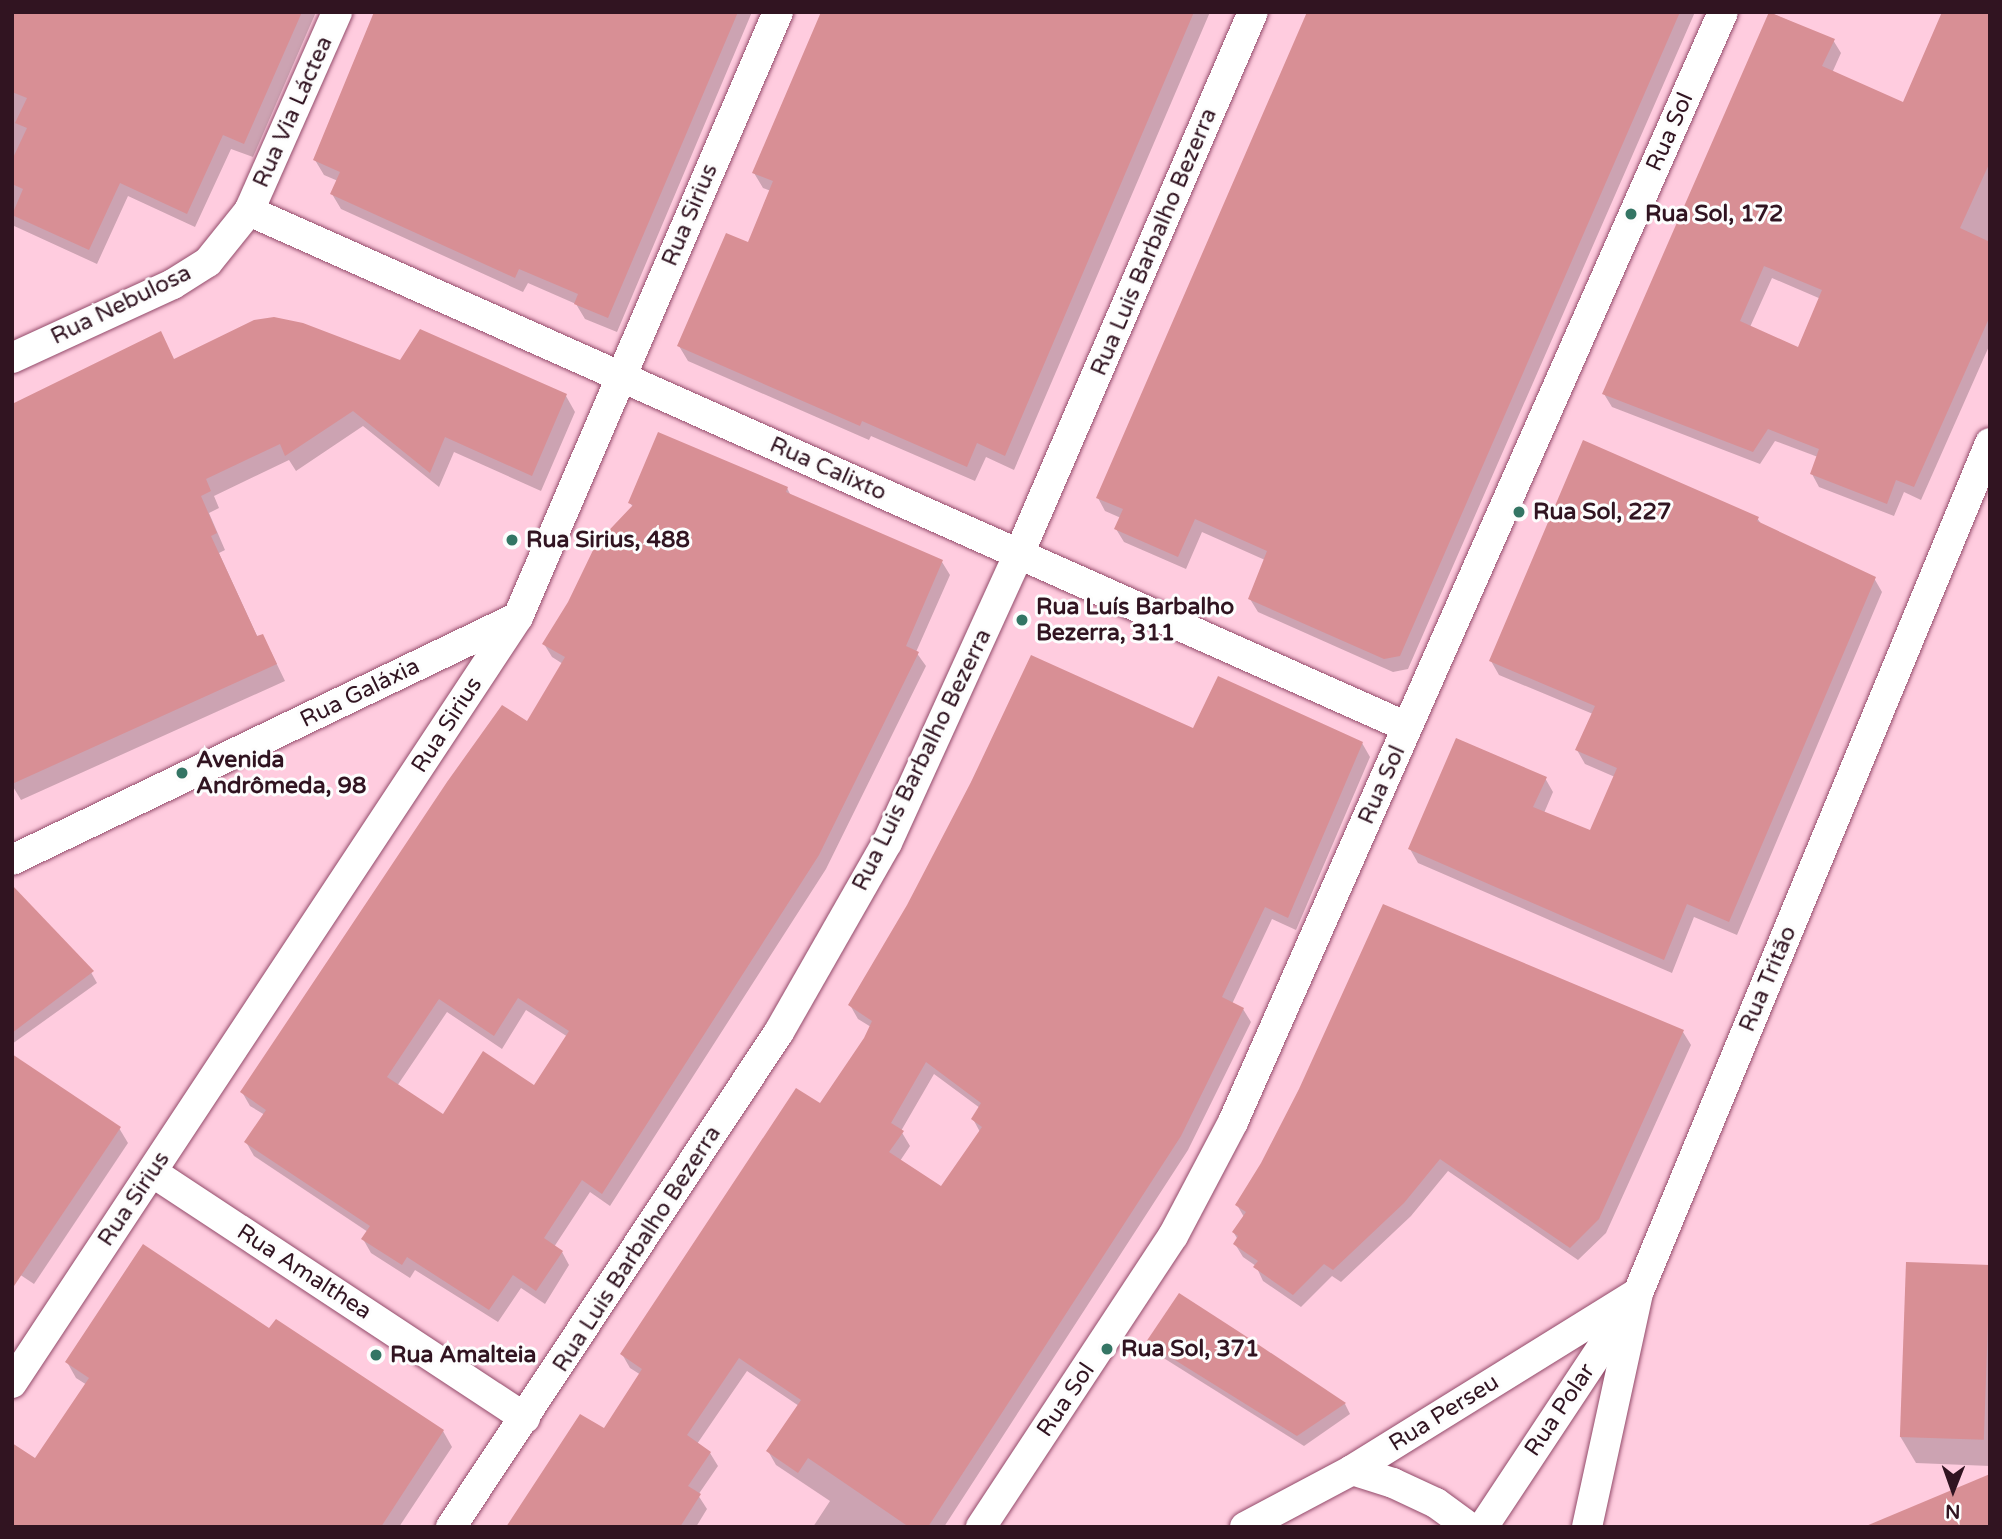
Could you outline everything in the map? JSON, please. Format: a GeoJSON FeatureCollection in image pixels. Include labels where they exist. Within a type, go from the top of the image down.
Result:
{"type":"FeatureCollection","features":[{"type":"Feature","properties":{"kind":"street","name":"Rua Via Láctea"},"geometry":{"type":"LineString","coordinates":[[249,211],[337,12]]}},
{"type":"Feature","properties":{"kind":"street","name":"Rua Sirius"},"geometry":{"type":"LineString","coordinates":[[12,1383],[518,617],[778,12]]}},
{"type":"Feature","properties":{"kind":"street","name":"Rua Luis Barbalho Bezerra"},"geometry":{"type":"LineString","coordinates":[[451,1527],[779,1032],[874,867],[1018,554],[1253,12]]}},
{"type":"Feature","properties":{"kind":"street","name":"Rua Sol"},"geometry":{"type":"LineString","coordinates":[[981,1527],[1179,1225],[1233,1122],[1723,12]]}},
{"type":"Feature","properties":{"kind":"street","name":"Rua Nebulosa"},"geometry":{"type":"LineString","coordinates":[[12,358],[173,284],[208,262],[249,211]]}},
{"type":"Feature","properties":{"kind":"street","name":"Rua Calixto"},"geometry":{"type":"LineString","coordinates":[[249,211],[1407,727]]}},
{"type":"Feature","properties":{"kind":"street","name":"Rua Tritão"},"geometry":{"type":"LineString","coordinates":[[1587,1527],[1638,1293],[1990,443]]}},
{"type":"Feature","properties":{"kind":"street","name":"Rua Galáxia"},"geometry":{"type":"LineString","coordinates":[[12,860],[518,617]]}},
{"type":"Feature","properties":{"kind":"street","name":"Rua Amalthea"},"geometry":{"type":"LineString","coordinates":[[152,1172],[525,1418]]}},
{"type":"Feature","properties":{"kind":"street","name":"Rua Perseu"},"geometry":{"type":"LineString","coordinates":[[1245,1527],[1352,1470],[1638,1293]]}},
{"type":"Feature","properties":{"kind":"street","name":"Rua Polar"},"geometry":{"type":"LineString","coordinates":[[1483,1527],[1638,1293]]}},
{"type":"Feature","properties":{"kind":"street"},"geometry":{"type":"LineString","coordinates":[[1352,1470],[1393,1483],[1436,1503],[1469,1527]]}},
{"type":"Feature","properties":{"kind":"building"},"geometry":{"type":"Polygon","coordinates":[[[12,12],[302,12],[244,144],[223,135],[187,214],[120,183],[89,250],[12,215],[23,189],[12,184],[12,160],[27,128],[15,123],[27,98],[12,92],[12,12]]]}},
{"type":"Feature","properties":{"kind":"building"},"geometry":{"type":"Polygon","coordinates":[[[374,12],[738,12],[608,318],[574,304],[578,294],[519,269],[515,278],[330,194],[340,172],[313,160],[374,12]]]}},
{"type":"Feature","properties":{"kind":"building"},"geometry":{"type":"Polygon","coordinates":[[[821,12],[1194,12],[1005,456],[977,443],[967,467],[862,421],[860,426],[677,346],[726,233],[748,242],[773,181],[752,173],[821,12]]]}},
{"type":"Feature","properties":{"kind":"building"},"geometry":{"type":"Polygon","coordinates":[[[1307,12],[1680,12],[1400,656],[1384,659],[1248,599],[1267,551],[1195,519],[1178,557],[1114,529],[1123,509],[1096,498],[1307,12]]]}},
{"type":"Feature","properties":{"kind":"building"},"geometry":{"type":"Polygon","coordinates":[[[1769,12],[1835,39],[1822,66],[1903,102],[1942,12],[1990,12],[1990,162],[1960,228],[1990,242],[1990,316],[1914,487],[1896,480],[1887,504],[1810,474],[1819,449],[1768,429],[1753,452],[1602,394],[1769,12]],[[1764,266],[1740,321],[1798,347],[1822,290],[1764,266]]]}},
{"type":"Feature","properties":{"kind":"building"},"geometry":{"type":"Polygon","coordinates":[[[274,317],[303,323],[400,360],[420,329],[567,394],[532,476],[445,437],[430,473],[353,411],[285,456],[280,444],[206,479],[211,491],[201,496],[217,533],[211,536],[257,636],[263,634],[277,664],[12,784],[12,404],[161,331],[174,359],[254,320],[274,317]]]}},
{"type":"Feature","properties":{"kind":"building"},"geometry":{"type":"Polygon","coordinates":[[[658,432],[788,487],[786,492],[943,560],[906,646],[919,652],[819,855],[602,1194],[582,1180],[544,1238],[563,1251],[536,1291],[513,1275],[489,1310],[407,1257],[402,1265],[361,1239],[370,1226],[244,1142],[266,1110],[240,1092],[447,782],[502,705],[527,721],[565,657],[542,644],[568,602],[596,544],[633,505],[628,503],[658,432]],[[518,998],[494,1036],[439,999],[387,1077],[443,1114],[483,1051],[534,1085],[569,1031],[518,998]]]}},
{"type":"Feature","properties":{"kind":"building"},"geometry":{"type":"Polygon","coordinates":[[[1583,440],[1759,517],[1757,521],[1876,577],[1729,922],[1687,904],[1664,960],[1408,849],[1456,738],[1547,777],[1533,807],[1590,830],[1617,768],[1575,750],[1595,706],[1489,661],[1583,440]]]}},
{"type":"Feature","properties":{"kind":"building"},"geometry":{"type":"Polygon","coordinates":[[[1031,655],[1193,728],[1218,676],[1363,742],[1288,918],[1265,907],[1222,997],[1244,1008],[1181,1136],[928,1527],[909,1527],[808,1458],[798,1473],[766,1451],[801,1400],[739,1358],[687,1435],[711,1452],[688,1486],[701,1494],[680,1527],[506,1527],[580,1414],[604,1428],[642,1369],[620,1354],[796,1088],[820,1103],[864,1038],[872,1021],[848,1005],[907,905],[971,782],[1031,655]],[[926,1062],[891,1123],[904,1131],[889,1152],[941,1186],[982,1127],[971,1119],[981,1103],[926,1062]]]}},
{"type":"Feature","properties":{"kind":"building"},"geometry":{"type":"Polygon","coordinates":[[[12,885],[94,971],[12,1033],[12,885]]]}},
{"type":"Feature","properties":{"kind":"building"},"geometry":{"type":"Polygon","coordinates":[[[1383,904],[1684,1030],[1599,1219],[1570,1248],[1440,1159],[1404,1203],[1333,1270],[1324,1264],[1293,1295],[1253,1267],[1258,1261],[1233,1244],[1238,1236],[1232,1232],[1246,1212],[1235,1205],[1261,1163],[1299,1089],[1383,904]]]}},
{"type":"Feature","properties":{"kind":"building"},"geometry":{"type":"Polygon","coordinates":[[[12,1054],[121,1127],[12,1289],[12,1054]]]}},
{"type":"Feature","properties":{"kind":"building"},"geometry":{"type":"Polygon","coordinates":[[[143,1244],[269,1328],[276,1319],[444,1430],[381,1527],[12,1527],[12,1443],[35,1458],[89,1378],[65,1362],[143,1244]]]}},
{"type":"Feature","properties":{"kind":"building"},"geometry":{"type":"Polygon","coordinates":[[[1906,1262],[1990,1265],[1984,1440],[1900,1437],[1906,1262]]]}},
{"type":"Feature","properties":{"kind":"building"},"geometry":{"type":"Polygon","coordinates":[[[1179,1293],[1346,1403],[1297,1436],[1146,1342],[1179,1293]]]}},
{"type":"Feature","properties":{"kind":"building"},"geometry":{"type":"Polygon","coordinates":[[[1990,1474],[1990,1527],[1866,1527],[1866,1526],[1990,1474]]]}},
{"type":"Feature","properties":{"kind":"place","name":"Rua Sol, 172"},"geometry":{"type":"Point","coordinates":[1631,214]}},
{"type":"Feature","properties":{"kind":"place","name":"Rua Sol, 227"},"geometry":{"type":"Point","coordinates":[1519,512]}},
{"type":"Feature","properties":{"kind":"place","name":"Rua Sirius, 488"},"geometry":{"type":"Point","coordinates":[512,540]}},
{"type":"Feature","properties":{"kind":"place","name":"Rua Luís Barbalho Bezerra, 311"},"geometry":{"type":"Point","coordinates":[1022,620]}},
{"type":"Feature","properties":{"kind":"place","name":"Avenida Andrômeda, 98"},"geometry":{"type":"Point","coordinates":[182,773]}},
{"type":"Feature","properties":{"kind":"place","name":"Rua Sol, 371"},"geometry":{"type":"Point","coordinates":[1107,1349]}},
{"type":"Feature","properties":{"kind":"place","name":"Rua Amalteia"},"geometry":{"type":"Point","coordinates":[376,1355]}}]}
